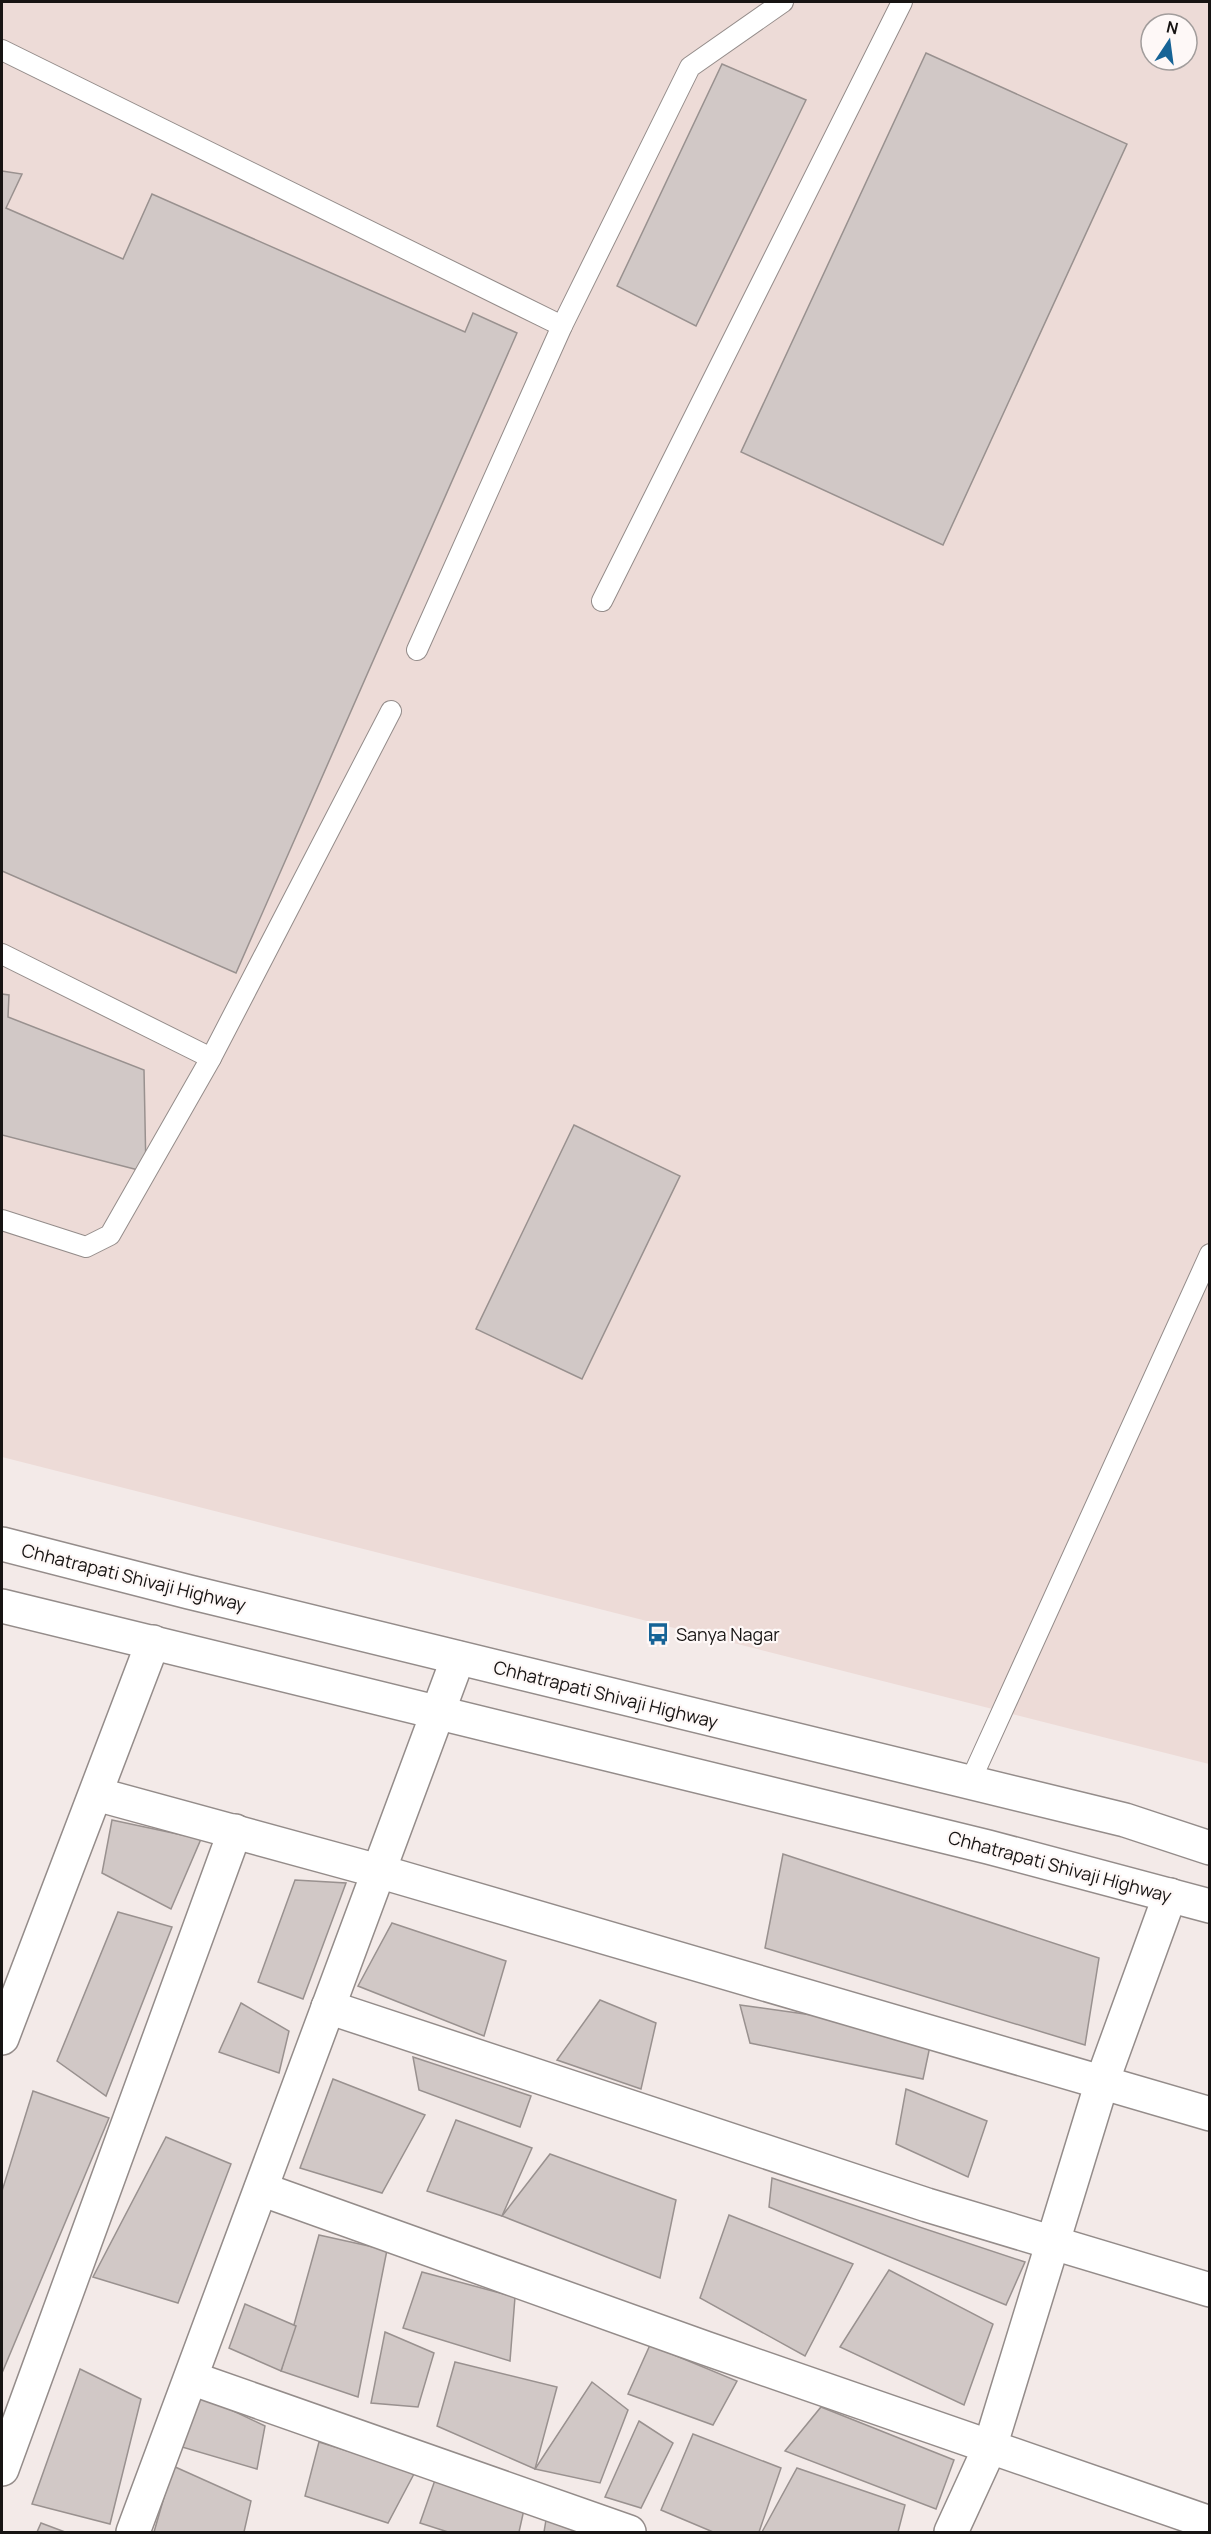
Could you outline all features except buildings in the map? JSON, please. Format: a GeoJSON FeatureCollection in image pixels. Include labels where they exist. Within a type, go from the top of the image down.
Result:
{"type":"FeatureCollection","features":[{"type":"Feature","properties":{"kind":"street","name":"Chhatrapati Shivaji Highway"},"geometry":{"type":"LineString","coordinates":[[2,1544],[458,1658],[1125,1820],[1209,1848]]}},
{"type":"Feature","properties":{"kind":"street","name":"Chhatrapati Shivaji Highway"},"geometry":{"type":"LineString","coordinates":[[2,1606],[988,1847],[1209,1905]]}},
{"type":"Feature","properties":{"kind":"street"},"geometry":{"type":"LineString","coordinates":[[2,2038],[153,1642]]}},
{"type":"Feature","properties":{"kind":"street"},"geometry":{"type":"LineString","coordinates":[[134,2532],[458,1658]]}},
{"type":"Feature","properties":{"kind":"street"},"geometry":{"type":"LineString","coordinates":[[96,1794],[378,1871],[1209,2114]]}},
{"type":"Feature","properties":{"kind":"street"},"geometry":{"type":"LineString","coordinates":[[2,2469],[235,1831]]}},
{"type":"Feature","properties":{"kind":"street"},"geometry":{"type":"LineString","coordinates":[[951,2532],[990,2447],[1102,2082],[1170,1895]]}},
{"type":"Feature","properties":{"kind":"street"},"geometry":{"type":"LineString","coordinates":[[328,2007],[927,2205],[1209,2290]]}},
{"type":"Feature","properties":{"kind":"street"},"geometry":{"type":"LineString","coordinates":[[261,2189],[694,2344],[1209,2523]]}},
{"type":"Feature","properties":{"kind":"street"},"geometry":{"type":"LineString","coordinates":[[191,2378],[629,2532]]}},
{"type":"Feature","properties":{"kind":"lane"},"geometry":{"type":"LineString","coordinates":[[417,650],[562,326],[690,67],[783,2]]}},
{"type":"Feature","properties":{"kind":"lane"},"geometry":{"type":"LineString","coordinates":[[602,601],[902,2]]}},
{"type":"Feature","properties":{"kind":"lane"},"geometry":{"type":"LineString","coordinates":[[2,50],[562,326]]}},
{"type":"Feature","properties":{"kind":"lane"},"geometry":{"type":"LineString","coordinates":[[2,1220],[86,1248],[110,1235],[211,1058],[391,711]]}},
{"type":"Feature","properties":{"kind":"lane"},"geometry":{"type":"LineString","coordinates":[[2,954],[211,1058]]}},
{"type":"Feature","properties":{"kind":"lane"},"geometry":{"type":"LineString","coordinates":[[970,1782],[1209,1254]]}},
{"type":"Feature","properties":{"kind":"shaded area"},"geometry":{"type":"Polygon","coordinates":[[[2,2],[1209,2],[1209,1764],[2,1457],[2,2]]]}},
{"type":"Feature","properties":{"kind":"place","name":"Sanya Nagar"},"geometry":{"type":"Point","coordinates":[658,1634]}}]}
